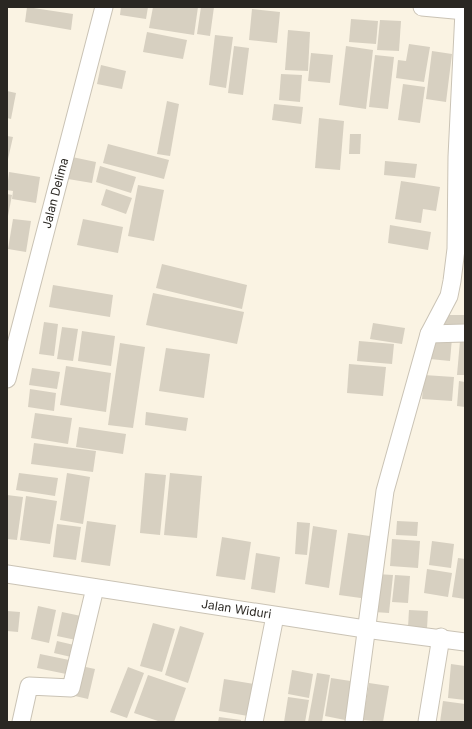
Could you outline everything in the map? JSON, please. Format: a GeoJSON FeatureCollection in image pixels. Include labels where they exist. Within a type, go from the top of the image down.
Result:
{"type":"FeatureCollection","features":[{"type":"Feature","properties":{"kind":"street","name":"Jalan Delima"},"geometry":{"type":"LineString","coordinates":[[7,379],[104,7]]}},
{"type":"Feature","properties":{"kind":"street"},"geometry":{"type":"LineString","coordinates":[[354,722],[385,492],[429,334],[448,296],[456,249],[457,158],[464,11],[422,7]]}},
{"type":"Feature","properties":{"kind":"street"},"geometry":{"type":"LineString","coordinates":[[429,334],[465,333]]}},
{"type":"Feature","properties":{"kind":"street","name":"Jalan Widuri"},"geometry":{"type":"LineString","coordinates":[[7,574],[275,616],[366,629],[441,637],[465,642]]}},
{"type":"Feature","properties":{"kind":"street"},"geometry":{"type":"LineString","coordinates":[[21,722],[29,686],[71,688],[96,588]]}},
{"type":"Feature","properties":{"kind":"street"},"geometry":{"type":"LineString","coordinates":[[254,722],[275,616]]}},
{"type":"Feature","properties":{"kind":"street"},"geometry":{"type":"LineString","coordinates":[[427,722],[441,637]]}},
{"type":"Feature","properties":{"kind":"building"},"geometry":{"type":"Polygon","coordinates":[[[27,7],[73,14],[71,30],[25,22],[27,7]]]}},
{"type":"Feature","properties":{"kind":"building"},"geometry":{"type":"Polygon","coordinates":[[[121,7],[148,7],[146,19],[120,15],[121,7]]]}},
{"type":"Feature","properties":{"kind":"building"},"geometry":{"type":"Polygon","coordinates":[[[153,7],[198,7],[194,35],[149,28],[153,7]]]}},
{"type":"Feature","properties":{"kind":"building"},"geometry":{"type":"Polygon","coordinates":[[[201,7],[214,7],[210,36],[197,34],[201,7]]]}},
{"type":"Feature","properties":{"kind":"building"},"geometry":{"type":"Polygon","coordinates":[[[252,9],[280,12],[277,43],[249,40],[252,9]]]}},
{"type":"Feature","properties":{"kind":"building"},"geometry":{"type":"Polygon","coordinates":[[[351,19],[378,21],[376,44],[349,42],[351,19]]]}},
{"type":"Feature","properties":{"kind":"building"},"geometry":{"type":"Polygon","coordinates":[[[380,20],[401,21],[399,51],[377,50],[380,20]]]}},
{"type":"Feature","properties":{"kind":"building"},"geometry":{"type":"Polygon","coordinates":[[[288,30],[310,32],[308,71],[285,70],[288,30]]]}},
{"type":"Feature","properties":{"kind":"building"},"geometry":{"type":"Polygon","coordinates":[[[147,32],[187,40],[183,59],[143,52],[147,32]]]}},
{"type":"Feature","properties":{"kind":"building"},"geometry":{"type":"Polygon","coordinates":[[[215,35],[233,37],[226,88],[209,85],[215,35]]]}},
{"type":"Feature","properties":{"kind":"building"},"geometry":{"type":"Polygon","coordinates":[[[409,44],[430,47],[424,82],[396,78],[398,60],[406,61],[409,44]]]}},
{"type":"Feature","properties":{"kind":"building"},"geometry":{"type":"Polygon","coordinates":[[[234,46],[249,48],[243,95],[228,93],[234,46]]]}},
{"type":"Feature","properties":{"kind":"building"},"geometry":{"type":"Polygon","coordinates":[[[346,46],[373,50],[366,109],[339,105],[346,46]]]}},
{"type":"Feature","properties":{"kind":"building"},"geometry":{"type":"Polygon","coordinates":[[[432,51],[452,54],[446,102],[426,99],[432,51]]]}},
{"type":"Feature","properties":{"kind":"building"},"geometry":{"type":"Polygon","coordinates":[[[311,53],[333,55],[330,83],[308,81],[311,53]]]}},
{"type":"Feature","properties":{"kind":"building"},"geometry":{"type":"Polygon","coordinates":[[[375,55],[394,57],[388,109],[369,107],[375,55]]]}},
{"type":"Feature","properties":{"kind":"building"},"geometry":{"type":"Polygon","coordinates":[[[101,65],[126,71],[122,89],[97,84],[101,65]]]}},
{"type":"Feature","properties":{"kind":"building"},"geometry":{"type":"Polygon","coordinates":[[[281,74],[302,75],[300,102],[279,100],[281,74]]]}},
{"type":"Feature","properties":{"kind":"building"},"geometry":{"type":"Polygon","coordinates":[[[403,84],[425,87],[420,123],[398,120],[403,84]]]}},
{"type":"Feature","properties":{"kind":"building"},"geometry":{"type":"Polygon","coordinates":[[[7,91],[16,93],[11,119],[7,118],[7,91]]]}},
{"type":"Feature","properties":{"kind":"building"},"geometry":{"type":"Polygon","coordinates":[[[167,101],[179,104],[170,156],[157,154],[167,101]]]}},
{"type":"Feature","properties":{"kind":"building"},"geometry":{"type":"Polygon","coordinates":[[[274,104],[303,107],[301,124],[272,120],[274,104]]]}},
{"type":"Feature","properties":{"kind":"building"},"geometry":{"type":"Polygon","coordinates":[[[319,118],[344,121],[340,170],[315,168],[319,118]]]}},
{"type":"Feature","properties":{"kind":"building"},"geometry":{"type":"Polygon","coordinates":[[[350,134],[361,134],[360,154],[349,154],[350,134]]]}},
{"type":"Feature","properties":{"kind":"building"},"geometry":{"type":"Polygon","coordinates":[[[7,136],[13,137],[8,159],[7,159],[7,136]]]}},
{"type":"Feature","properties":{"kind":"building"},"geometry":{"type":"Polygon","coordinates":[[[108,144],[169,160],[164,179],[103,163],[108,144]]]}},
{"type":"Feature","properties":{"kind":"building"},"geometry":{"type":"Polygon","coordinates":[[[72,157],[96,162],[92,183],[68,179],[72,157]]]}},
{"type":"Feature","properties":{"kind":"building"},"geometry":{"type":"Polygon","coordinates":[[[385,161],[417,164],[415,178],[384,175],[385,161]]]}},
{"type":"Feature","properties":{"kind":"building"},"geometry":{"type":"Polygon","coordinates":[[[100,166],[136,177],[131,193],[96,182],[100,166]]]}},
{"type":"Feature","properties":{"kind":"building"},"geometry":{"type":"Polygon","coordinates":[[[9,172],[40,177],[36,203],[12,199],[13,191],[7,190],[9,172]]]}},
{"type":"Feature","properties":{"kind":"building"},"geometry":{"type":"Polygon","coordinates":[[[401,181],[440,187],[436,211],[423,209],[421,223],[395,219],[401,181]]]}},
{"type":"Feature","properties":{"kind":"building"},"geometry":{"type":"Polygon","coordinates":[[[138,185],[164,190],[154,241],[128,236],[138,185]]]}},
{"type":"Feature","properties":{"kind":"building"},"geometry":{"type":"Polygon","coordinates":[[[106,189],[132,198],[126,214],[101,205],[106,189]]]}},
{"type":"Feature","properties":{"kind":"building"},"geometry":{"type":"Polygon","coordinates":[[[7,194],[12,195],[8,216],[7,216],[7,194]]]}},
{"type":"Feature","properties":{"kind":"building"},"geometry":{"type":"Polygon","coordinates":[[[13,219],[31,221],[26,252],[8,249],[13,219]]]}},
{"type":"Feature","properties":{"kind":"building"},"geometry":{"type":"Polygon","coordinates":[[[83,219],[123,227],[118,253],[77,245],[83,219]]]}},
{"type":"Feature","properties":{"kind":"building"},"geometry":{"type":"Polygon","coordinates":[[[390,225],[431,232],[428,250],[388,243],[390,225]]]}},
{"type":"Feature","properties":{"kind":"building"},"geometry":{"type":"Polygon","coordinates":[[[162,264],[247,285],[242,309],[156,288],[162,264]]]}},
{"type":"Feature","properties":{"kind":"building"},"geometry":{"type":"Polygon","coordinates":[[[53,285],[113,295],[110,317],[49,307],[53,285]]]}},
{"type":"Feature","properties":{"kind":"building"},"geometry":{"type":"Polygon","coordinates":[[[153,293],[244,312],[237,344],[146,325],[153,293]]]}},
{"type":"Feature","properties":{"kind":"building"},"geometry":{"type":"Polygon","coordinates":[[[445,315],[465,315],[465,331],[445,330],[445,315]]]}},
{"type":"Feature","properties":{"kind":"building"},"geometry":{"type":"Polygon","coordinates":[[[44,322],[58,324],[54,356],[39,354],[44,322]]]}},
{"type":"Feature","properties":{"kind":"building"},"geometry":{"type":"Polygon","coordinates":[[[373,323],[405,328],[402,344],[370,339],[373,323]]]}},
{"type":"Feature","properties":{"kind":"building"},"geometry":{"type":"Polygon","coordinates":[[[62,327],[78,329],[73,361],[57,359],[62,327]]]}},
{"type":"Feature","properties":{"kind":"building"},"geometry":{"type":"Polygon","coordinates":[[[82,331],[115,336],[111,366],[78,361],[82,331]]]}},
{"type":"Feature","properties":{"kind":"building"},"geometry":{"type":"Polygon","coordinates":[[[432,337],[452,338],[450,361],[430,359],[432,337]]]}},
{"type":"Feature","properties":{"kind":"building"},"geometry":{"type":"Polygon","coordinates":[[[359,341],[394,344],[392,364],[357,361],[359,341]]]}},
{"type":"Feature","properties":{"kind":"building"},"geometry":{"type":"Polygon","coordinates":[[[460,341],[465,342],[465,375],[457,375],[460,341]]]}},
{"type":"Feature","properties":{"kind":"building"},"geometry":{"type":"Polygon","coordinates":[[[120,343],[145,347],[133,428],[108,425],[120,343]]]}},
{"type":"Feature","properties":{"kind":"building"},"geometry":{"type":"Polygon","coordinates":[[[166,348],[210,354],[204,398],[159,391],[166,348]]]}},
{"type":"Feature","properties":{"kind":"building"},"geometry":{"type":"Polygon","coordinates":[[[349,364],[386,367],[383,396],[347,393],[349,364]]]}},
{"type":"Feature","properties":{"kind":"building"},"geometry":{"type":"Polygon","coordinates":[[[66,366],[111,373],[106,412],[60,405],[66,366]]]}},
{"type":"Feature","properties":{"kind":"building"},"geometry":{"type":"Polygon","coordinates":[[[32,368],[60,372],[57,389],[29,385],[32,368]]]}},
{"type":"Feature","properties":{"kind":"building"},"geometry":{"type":"Polygon","coordinates":[[[424,375],[454,377],[452,401],[422,399],[424,375]]]}},
{"type":"Feature","properties":{"kind":"building"},"geometry":{"type":"Polygon","coordinates":[[[459,381],[465,382],[465,407],[457,406],[459,381]]]}},
{"type":"Feature","properties":{"kind":"building"},"geometry":{"type":"Polygon","coordinates":[[[30,389],[56,393],[54,411],[28,407],[30,389]]]}},
{"type":"Feature","properties":{"kind":"building"},"geometry":{"type":"Polygon","coordinates":[[[146,412],[188,418],[186,431],[145,425],[146,412]]]}},
{"type":"Feature","properties":{"kind":"building"},"geometry":{"type":"Polygon","coordinates":[[[35,413],[72,418],[68,444],[31,438],[35,413]]]}},
{"type":"Feature","properties":{"kind":"building"},"geometry":{"type":"Polygon","coordinates":[[[79,427],[126,434],[123,454],[76,447],[79,427]]]}},
{"type":"Feature","properties":{"kind":"building"},"geometry":{"type":"Polygon","coordinates":[[[34,443],[96,451],[93,472],[31,464],[34,443]]]}},
{"type":"Feature","properties":{"kind":"building"},"geometry":{"type":"Polygon","coordinates":[[[19,473],[58,478],[55,496],[16,490],[19,473]]]}},
{"type":"Feature","properties":{"kind":"building"},"geometry":{"type":"Polygon","coordinates":[[[67,473],[90,477],[83,524],[60,520],[67,473]]]}},
{"type":"Feature","properties":{"kind":"building"},"geometry":{"type":"Polygon","coordinates":[[[145,473],[166,475],[160,535],[140,533],[145,473]]]}},
{"type":"Feature","properties":{"kind":"building"},"geometry":{"type":"Polygon","coordinates":[[[170,473],[202,476],[197,538],[164,535],[170,473]]]}},
{"type":"Feature","properties":{"kind":"building"},"geometry":{"type":"Polygon","coordinates":[[[7,495],[23,497],[17,540],[7,539],[7,495]]]}},
{"type":"Feature","properties":{"kind":"building"},"geometry":{"type":"Polygon","coordinates":[[[26,496],[57,501],[50,544],[20,540],[26,496]]]}},
{"type":"Feature","properties":{"kind":"building"},"geometry":{"type":"Polygon","coordinates":[[[87,521],[116,525],[110,566],[81,562],[87,521]]]}},
{"type":"Feature","properties":{"kind":"building"},"geometry":{"type":"Polygon","coordinates":[[[397,521],[418,522],[417,536],[396,535],[397,521]]]}},
{"type":"Feature","properties":{"kind":"building"},"geometry":{"type":"Polygon","coordinates":[[[297,522],[310,523],[307,555],[295,554],[297,522]]]}},
{"type":"Feature","properties":{"kind":"building"},"geometry":{"type":"Polygon","coordinates":[[[57,524],[81,527],[76,560],[53,557],[57,524]]]}},
{"type":"Feature","properties":{"kind":"building"},"geometry":{"type":"Polygon","coordinates":[[[313,526],[337,530],[329,588],[305,584],[313,526]]]}},
{"type":"Feature","properties":{"kind":"building"},"geometry":{"type":"Polygon","coordinates":[[[348,533],[377,537],[368,599],[339,595],[348,533]]]}},
{"type":"Feature","properties":{"kind":"building"},"geometry":{"type":"Polygon","coordinates":[[[222,537],[251,542],[245,580],[216,576],[222,537]]]}},
{"type":"Feature","properties":{"kind":"building"},"geometry":{"type":"Polygon","coordinates":[[[392,539],[420,541],[418,568],[390,566],[392,539]]]}},
{"type":"Feature","properties":{"kind":"building"},"geometry":{"type":"Polygon","coordinates":[[[432,541],[454,544],[451,568],[429,565],[432,541]]]}},
{"type":"Feature","properties":{"kind":"building"},"geometry":{"type":"Polygon","coordinates":[[[256,553],[280,557],[275,593],[251,589],[256,553]]]}},
{"type":"Feature","properties":{"kind":"building"},"geometry":{"type":"Polygon","coordinates":[[[458,558],[465,559],[465,599],[452,597],[458,558]]]}},
{"type":"Feature","properties":{"kind":"building"},"geometry":{"type":"Polygon","coordinates":[[[427,569],[452,573],[448,597],[424,593],[427,569]]]}},
{"type":"Feature","properties":{"kind":"building"},"geometry":{"type":"Polygon","coordinates":[[[377,574],[393,575],[389,613],[374,612],[377,574]]]}},
{"type":"Feature","properties":{"kind":"building"},"geometry":{"type":"Polygon","coordinates":[[[395,575],[410,576],[408,603],[392,602],[395,575]]]}},
{"type":"Feature","properties":{"kind":"building"},"geometry":{"type":"Polygon","coordinates":[[[38,606],[56,610],[49,643],[31,639],[38,606]]]}},
{"type":"Feature","properties":{"kind":"building"},"geometry":{"type":"Polygon","coordinates":[[[409,610],[428,611],[427,628],[408,627],[409,610]]]}},
{"type":"Feature","properties":{"kind":"building"},"geometry":{"type":"Polygon","coordinates":[[[7,611],[20,612],[18,632],[7,631],[7,611]]]}},
{"type":"Feature","properties":{"kind":"building"},"geometry":{"type":"Polygon","coordinates":[[[62,612],[81,616],[76,640],[57,636],[62,612]]]}},
{"type":"Feature","properties":{"kind":"building"},"geometry":{"type":"Polygon","coordinates":[[[153,623],[175,629],[162,672],[140,666],[153,623]]]}},
{"type":"Feature","properties":{"kind":"building"},"geometry":{"type":"Polygon","coordinates":[[[180,626],[204,633],[188,683],[165,675],[180,626]]]}},
{"type":"Feature","properties":{"kind":"building"},"geometry":{"type":"Polygon","coordinates":[[[57,641],[74,645],[71,657],[54,653],[57,641]]]}},
{"type":"Feature","properties":{"kind":"building"},"geometry":{"type":"Polygon","coordinates":[[[40,654],[74,661],[71,675],[37,668],[40,654]]]}},
{"type":"Feature","properties":{"kind":"building"},"geometry":{"type":"Polygon","coordinates":[[[451,664],[465,666],[465,700],[448,698],[451,664]]]}},
{"type":"Feature","properties":{"kind":"building"},"geometry":{"type":"Polygon","coordinates":[[[81,666],[95,669],[88,699],[75,696],[81,666]]]}},
{"type":"Feature","properties":{"kind":"building"},"geometry":{"type":"Polygon","coordinates":[[[128,667],[144,673],[127,718],[110,712],[128,667]]]}},
{"type":"Feature","properties":{"kind":"building"},"geometry":{"type":"Polygon","coordinates":[[[292,670],[313,674],[309,698],[288,694],[292,670]]]}},
{"type":"Feature","properties":{"kind":"building"},"geometry":{"type":"Polygon","coordinates":[[[317,673],[330,675],[322,722],[308,722],[317,673]]]}},
{"type":"Feature","properties":{"kind":"building"},"geometry":{"type":"Polygon","coordinates":[[[148,675],[186,688],[174,722],[161,722],[134,713],[148,675]]]}},
{"type":"Feature","properties":{"kind":"building"},"geometry":{"type":"Polygon","coordinates":[[[331,678],[357,682],[350,721],[325,716],[331,678]]]}},
{"type":"Feature","properties":{"kind":"building"},"geometry":{"type":"Polygon","coordinates":[[[224,679],[254,684],[248,716],[219,711],[224,679]]]}},
{"type":"Feature","properties":{"kind":"building"},"geometry":{"type":"Polygon","coordinates":[[[369,683],[389,686],[383,722],[363,720],[369,683]]]}},
{"type":"Feature","properties":{"kind":"building"},"geometry":{"type":"Polygon","coordinates":[[[288,697],[309,700],[305,722],[284,722],[288,697]]]}},
{"type":"Feature","properties":{"kind":"building"},"geometry":{"type":"Polygon","coordinates":[[[443,701],[465,704],[465,722],[440,722],[443,701]]]}},
{"type":"Feature","properties":{"kind":"building"},"geometry":{"type":"Polygon","coordinates":[[[219,717],[241,720],[241,722],[218,722],[219,717]]]}}]}
